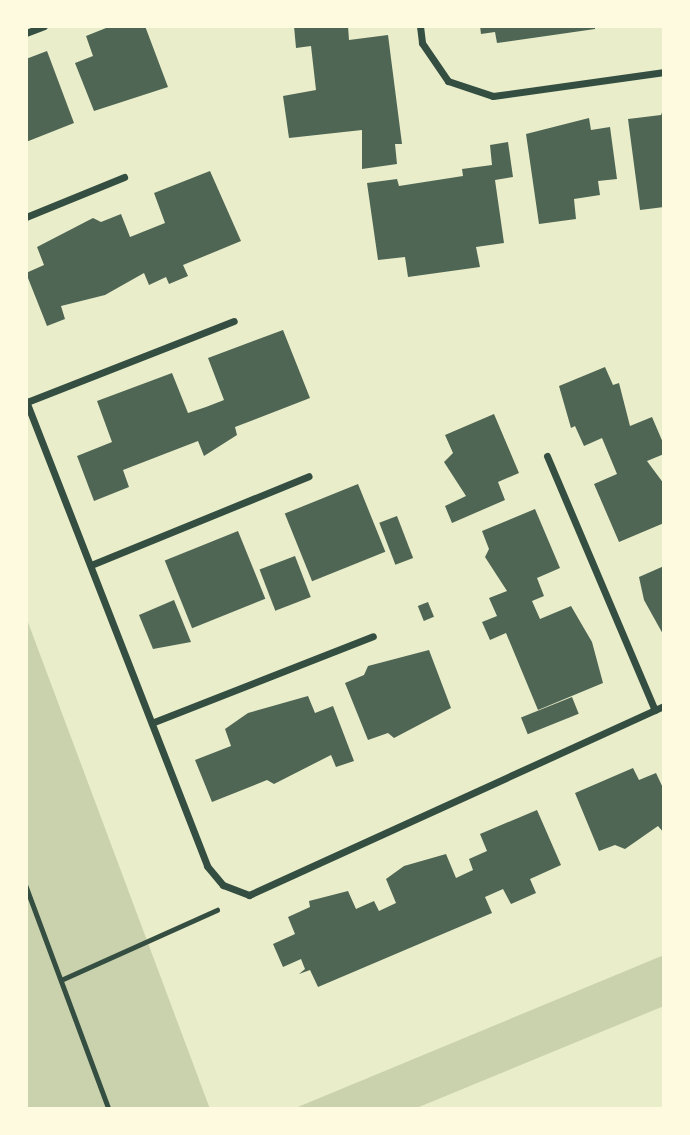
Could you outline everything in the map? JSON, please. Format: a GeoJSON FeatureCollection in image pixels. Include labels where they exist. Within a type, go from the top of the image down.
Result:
{"type":"FeatureCollection","features":[{"type":"Feature","properties":{"kind":"street"},"geometry":{"type":"LineString","coordinates":[[26,33],[44,26]]}},
{"type":"Feature","properties":{"kind":"street"},"geometry":{"type":"LineString","coordinates":[[420,26],[422,43],[448,80],[493,96],[664,72]]}},
{"type":"Feature","properties":{"kind":"street"},"geometry":{"type":"LineString","coordinates":[[26,217],[124,177]]}},
{"type":"Feature","properties":{"kind":"street"},"geometry":{"type":"LineString","coordinates":[[234,321],[27,401],[154,722],[207,866],[223,885],[249,895],[664,706]]}},
{"type":"Feature","properties":{"kind":"street"},"geometry":{"type":"LineString","coordinates":[[547,456],[655,710]]}},
{"type":"Feature","properties":{"kind":"street"},"geometry":{"type":"LineString","coordinates":[[90,565],[309,476]]}},
{"type":"Feature","properties":{"kind":"street"},"geometry":{"type":"LineString","coordinates":[[154,722],[373,636]]}},
{"type":"Feature","properties":{"kind":"path"},"geometry":{"type":"LineString","coordinates":[[26,886],[109,1109]]}},
{"type":"Feature","properties":{"kind":"path"},"geometry":{"type":"LineString","coordinates":[[61,979],[249,895]]}},
{"type":"Feature","properties":{"kind":"green space"},"geometry":{"type":"Polygon","coordinates":[[[26,617],[210,1109],[26,1109],[26,617]]]}},
{"type":"Feature","properties":{"kind":"green space"},"geometry":{"type":"Polygon","coordinates":[[[664,955],[664,1006],[414,1109],[293,1109],[664,955]]]}},
{"type":"Feature","properties":{"kind":"building"},"geometry":{"type":"Polygon","coordinates":[[[111,26],[145,26],[168,87],[94,111],[75,63],[93,56],[86,36],[111,26]]]}},
{"type":"Feature","properties":{"kind":"building"},"geometry":{"type":"Polygon","coordinates":[[[294,26],[348,26],[349,40],[388,35],[402,144],[395,144],[397,164],[362,169],[362,130],[289,138],[283,96],[316,90],[311,46],[296,48],[294,26]]]}},
{"type":"Feature","properties":{"kind":"building"},"geometry":{"type":"Polygon","coordinates":[[[480,26],[595,26],[595,29],[497,43],[495,32],[481,34],[480,26]]]}},
{"type":"Feature","properties":{"kind":"building"},"geometry":{"type":"Polygon","coordinates":[[[47,51],[74,123],[26,142],[26,59],[47,51]]]}},
{"type":"Feature","properties":{"kind":"building"},"geometry":{"type":"Polygon","coordinates":[[[664,107],[664,207],[640,210],[628,119],[661,115],[664,107]]]}},
{"type":"Feature","properties":{"kind":"building"},"geometry":{"type":"Polygon","coordinates":[[[589,118],[591,130],[610,127],[617,179],[598,181],[600,195],[574,199],[576,219],[539,224],[526,134],[589,118]]]}},
{"type":"Feature","properties":{"kind":"building"},"geometry":{"type":"Polygon","coordinates":[[[508,142],[513,177],[495,180],[504,243],[476,247],[480,267],[408,277],[405,257],[378,260],[367,183],[397,179],[399,186],[463,176],[462,169],[492,165],[490,145],[508,142]]]}},
{"type":"Feature","properties":{"kind":"building"},"geometry":{"type":"Polygon","coordinates":[[[210,171],[241,241],[183,265],[188,276],[169,284],[166,277],[149,285],[144,273],[105,295],[61,306],[65,319],[47,326],[26,273],[44,265],[37,247],[93,218],[101,222],[121,214],[130,237],[165,223],[154,193],[210,171]]]}},
{"type":"Feature","properties":{"kind":"building"},"geometry":{"type":"Polygon","coordinates":[[[283,330],[310,398],[235,427],[237,435],[204,456],[198,441],[123,470],[129,487],[94,501],[77,456],[112,442],[97,401],[172,373],[188,413],[206,407],[224,400],[208,358],[283,330]]]}},
{"type":"Feature","properties":{"kind":"building"},"geometry":{"type":"Polygon","coordinates":[[[605,367],[613,385],[619,383],[630,426],[652,417],[664,445],[664,454],[647,461],[664,484],[664,523],[619,542],[594,484],[617,474],[602,438],[584,446],[575,426],[571,428],[559,386],[605,367]]]}},
{"type":"Feature","properties":{"kind":"building"},"geometry":{"type":"Polygon","coordinates":[[[494,414],[519,473],[498,482],[505,500],[452,523],[445,506],[466,496],[444,462],[453,453],[445,435],[494,414]]]}},
{"type":"Feature","properties":{"kind":"building"},"geometry":{"type":"Polygon","coordinates":[[[358,484],[385,552],[312,581],[285,514],[358,484]]]}},
{"type":"Feature","properties":{"kind":"building"},"geometry":{"type":"Polygon","coordinates":[[[535,509],[560,568],[537,578],[544,596],[532,601],[540,619],[571,606],[592,642],[603,683],[538,710],[506,633],[490,640],[482,622],[497,616],[489,598],[507,591],[485,557],[489,549],[482,531],[535,509]]]}},
{"type":"Feature","properties":{"kind":"building"},"geometry":{"type":"Polygon","coordinates":[[[397,516],[413,558],[395,565],[379,523],[397,516]]]}},
{"type":"Feature","properties":{"kind":"building"},"geometry":{"type":"Polygon","coordinates":[[[238,531],[265,599],[192,628],[165,561],[238,531]]]}},
{"type":"Feature","properties":{"kind":"building"},"geometry":{"type":"Polygon","coordinates":[[[295,556],[311,597],[275,611],[260,570],[295,556]]]}},
{"type":"Feature","properties":{"kind":"building"},"geometry":{"type":"Polygon","coordinates":[[[664,566],[664,636],[644,600],[639,577],[664,566]]]}},
{"type":"Feature","properties":{"kind":"building"},"geometry":{"type":"Polygon","coordinates":[[[174,600],[191,642],[153,649],[139,615],[174,600]]]}},
{"type":"Feature","properties":{"kind":"building"},"geometry":{"type":"Polygon","coordinates":[[[428,602],[434,617],[424,621],[418,606],[428,602]]]}},
{"type":"Feature","properties":{"kind":"building"},"geometry":{"type":"Polygon","coordinates":[[[429,650],[451,708],[394,738],[388,733],[368,740],[345,683],[364,675],[368,666],[429,650]]]}},
{"type":"Feature","properties":{"kind":"building"},"geometry":{"type":"Polygon","coordinates":[[[308,696],[315,713],[333,706],[354,761],[336,767],[331,755],[274,784],[267,780],[212,802],[195,760],[231,746],[225,729],[248,713],[308,696]]]}},
{"type":"Feature","properties":{"kind":"building"},"geometry":{"type":"Polygon","coordinates":[[[572,697],[579,714],[528,734],[521,718],[572,697]]]}},
{"type":"Feature","properties":{"kind":"building"},"geometry":{"type":"Polygon","coordinates":[[[633,768],[639,780],[656,773],[664,790],[664,833],[658,826],[625,849],[615,845],[599,851],[575,793],[633,768]]]}},
{"type":"Feature","properties":{"kind":"building"},"geometry":{"type":"Polygon","coordinates":[[[537,810],[561,865],[530,879],[536,893],[511,904],[503,889],[485,897],[492,913],[318,987],[310,970],[299,974],[305,969],[301,959],[283,967],[273,944],[295,934],[288,917],[310,907],[309,901],[348,891],[356,909],[374,901],[379,911],[396,903],[386,879],[404,866],[446,854],[456,878],[473,870],[469,859],[487,851],[480,834],[537,810]]]}}]}
